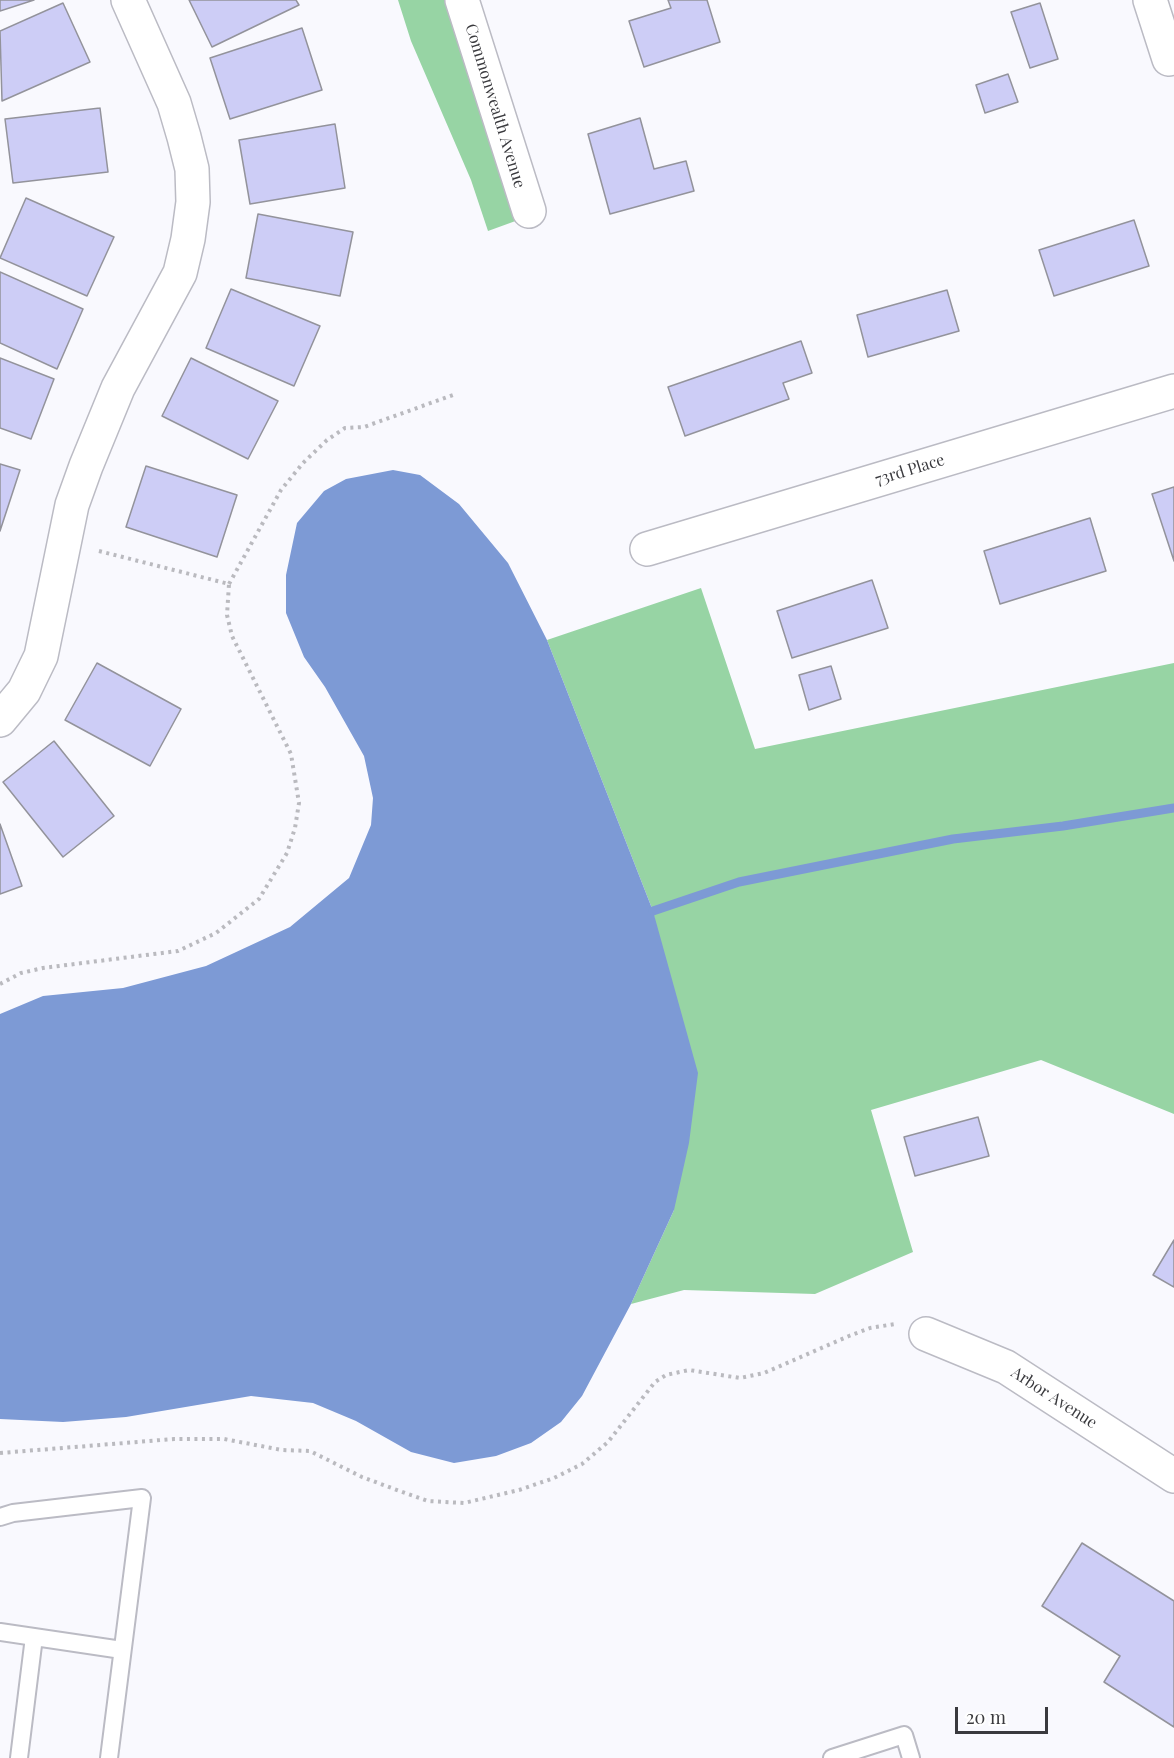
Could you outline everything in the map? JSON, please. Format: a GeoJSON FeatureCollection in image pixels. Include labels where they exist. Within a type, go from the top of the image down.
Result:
{"type":"FeatureCollection","features":[{"type":"Feature","properties":{"kind":"street"},"geometry":{"type":"LineString","coordinates":[[0,720],[24,691],[41,656],[72,505],[117,388],[180,273],[189,239],[193,202],[192,169],[184,137],[174,103],[128,0]]}},
{"type":"Feature","properties":{"kind":"street","name":"Commonwealth Avenue"},"geometry":{"type":"LineString","coordinates":[[462,0],[528,211]]}},
{"type":"Feature","properties":{"kind":"street"},"geometry":{"type":"LineString","coordinates":[[1150,0],[1169,59]]}},
{"type":"Feature","properties":{"kind":"street","name":"73rd Place"},"geometry":{"type":"LineString","coordinates":[[647,549],[1174,391]]}},
{"type":"Feature","properties":{"kind":"street","name":"Arbor Avenue"},"geometry":{"type":"LineString","coordinates":[[926,1334],[1006,1367],[1174,1476]]}},
{"type":"Feature","properties":{"kind":"lane"},"geometry":{"type":"LineString","coordinates":[[0,1517],[13,1513],[142,1498],[109,1758]]}},
{"type":"Feature","properties":{"kind":"lane"},"geometry":{"type":"LineString","coordinates":[[0,1632],[122,1650]]}},
{"type":"Feature","properties":{"kind":"lane"},"geometry":{"type":"LineString","coordinates":[[19,1758],[33,1637]]}},
{"type":"Feature","properties":{"kind":"lane"},"geometry":{"type":"LineString","coordinates":[[832,1758],[904,1735],[911,1758]]}},
{"type":"Feature","properties":{"kind":"path"},"geometry":{"type":"LineString","coordinates":[[0,984],[21,973],[43,968],[178,951],[216,933],[238,918],[259,899],[274,878],[286,854],[295,828],[299,803],[296,779],[280,729],[243,663],[232,636],[227,615],[229,584],[281,490],[303,463],[327,440],[345,428],[363,427],[453,395]]}},
{"type":"Feature","properties":{"kind":"path"},"geometry":{"type":"LineString","coordinates":[[65,542],[229,584]]}},
{"type":"Feature","properties":{"kind":"path"},"geometry":{"type":"LineString","coordinates":[[0,1453],[174,1439],[224,1439],[282,1450],[310,1451],[362,1477],[412,1496],[428,1501],[464,1503],[537,1484],[582,1464],[608,1442],[656,1382],[666,1374],[689,1370],[727,1377],[756,1375],[849,1336],[892,1324],[910,1324],[926,1334]]}},
{"type":"Feature","properties":{"kind":"green space"},"geometry":{"type":"Polygon","coordinates":[[[398,0],[451,0],[521,219],[488,231],[471,180],[411,41],[398,0]]]}},
{"type":"Feature","properties":{"kind":"green space"},"geometry":{"type":"Polygon","coordinates":[[[701,588],[755,749],[1174,663],[1174,1114],[1041,1060],[871,1110],[913,1252],[815,1294],[684,1290],[631,1304],[674,1210],[658,938],[653,911],[547,640],[701,588]]]}},
{"type":"Feature","properties":{"kind":"water"},"geometry":{"type":"Polygon","coordinates":[[[393,470],[420,475],[459,504],[508,563],[547,640],[653,911],[698,1073],[689,1143],[674,1210],[631,1304],[582,1396],[561,1422],[531,1443],[496,1456],[454,1463],[411,1452],[356,1421],[313,1403],[251,1396],[126,1417],[63,1422],[0,1419],[0,1014],[43,996],[123,988],[206,966],[290,927],[349,878],[371,825],[373,798],[364,756],[325,687],[304,657],[286,613],[286,575],[297,523],[324,491],[346,479],[393,470]]]}},
{"type":"Feature","properties":{"kind":"building"},"geometry":{"type":"Polygon","coordinates":[[[0,0],[34,0],[0,11],[0,0]]]}},
{"type":"Feature","properties":{"kind":"building"},"geometry":{"type":"Polygon","coordinates":[[[189,0],[296,0],[299,5],[212,47],[189,0]]]}},
{"type":"Feature","properties":{"kind":"building"},"geometry":{"type":"Polygon","coordinates":[[[668,0],[707,0],[720,42],[644,67],[629,21],[671,8],[668,0]]]}},
{"type":"Feature","properties":{"kind":"building"},"geometry":{"type":"Polygon","coordinates":[[[63,3],[90,62],[2,101],[0,31],[63,3]]]}},
{"type":"Feature","properties":{"kind":"building"},"geometry":{"type":"Polygon","coordinates":[[[1040,3],[1058,59],[1030,68],[1011,12],[1040,3]]]}},
{"type":"Feature","properties":{"kind":"building"},"geometry":{"type":"Polygon","coordinates":[[[302,28],[322,90],[230,119],[210,58],[302,28]]]}},
{"type":"Feature","properties":{"kind":"building"},"geometry":{"type":"Polygon","coordinates":[[[1008,74],[1018,102],[985,113],[976,85],[1008,74]]]}},
{"type":"Feature","properties":{"kind":"building"},"geometry":{"type":"Polygon","coordinates":[[[100,108],[108,172],[13,183],[5,119],[100,108]]]}},
{"type":"Feature","properties":{"kind":"building"},"geometry":{"type":"Polygon","coordinates":[[[640,118],[654,169],[686,161],[694,191],[610,214],[588,134],[640,118]]]}},
{"type":"Feature","properties":{"kind":"building"},"geometry":{"type":"Polygon","coordinates":[[[335,124],[345,188],[250,204],[239,140],[335,124]]]}},
{"type":"Feature","properties":{"kind":"building"},"geometry":{"type":"Polygon","coordinates":[[[26,198],[114,237],[87,296],[0,258],[26,198]]]}},
{"type":"Feature","properties":{"kind":"building"},"geometry":{"type":"Polygon","coordinates":[[[258,214],[353,232],[340,296],[246,278],[258,214]]]}},
{"type":"Feature","properties":{"kind":"building"},"geometry":{"type":"Polygon","coordinates":[[[1134,220],[1149,266],[1054,296],[1039,250],[1134,220]]]}},
{"type":"Feature","properties":{"kind":"building"},"geometry":{"type":"Polygon","coordinates":[[[0,272],[83,309],[57,369],[0,343],[0,272]]]}},
{"type":"Feature","properties":{"kind":"building"},"geometry":{"type":"Polygon","coordinates":[[[231,289],[320,326],[294,386],[206,348],[231,289]]]}},
{"type":"Feature","properties":{"kind":"building"},"geometry":{"type":"Polygon","coordinates":[[[947,290],[959,331],[868,357],[857,315],[947,290]]]}},
{"type":"Feature","properties":{"kind":"building"},"geometry":{"type":"Polygon","coordinates":[[[801,341],[812,373],[783,383],[789,399],[685,436],[668,387],[801,341]]]}},
{"type":"Feature","properties":{"kind":"building"},"geometry":{"type":"Polygon","coordinates":[[[0,358],[54,379],[31,439],[0,428],[0,358]]]}},
{"type":"Feature","properties":{"kind":"building"},"geometry":{"type":"Polygon","coordinates":[[[191,358],[278,401],[248,459],[162,416],[191,358]]]}},
{"type":"Feature","properties":{"kind":"building"},"geometry":{"type":"Polygon","coordinates":[[[0,464],[20,470],[0,531],[0,464]]]}},
{"type":"Feature","properties":{"kind":"building"},"geometry":{"type":"Polygon","coordinates":[[[146,466],[237,495],[217,557],[126,527],[146,466]]]}},
{"type":"Feature","properties":{"kind":"building"},"geometry":{"type":"Polygon","coordinates":[[[1174,487],[1174,561],[1152,494],[1174,487]]]}},
{"type":"Feature","properties":{"kind":"building"},"geometry":{"type":"Polygon","coordinates":[[[1090,518],[1106,571],[1000,604],[984,551],[1090,518]]]}},
{"type":"Feature","properties":{"kind":"building"},"geometry":{"type":"Polygon","coordinates":[[[872,580],[888,628],[792,658],[777,611],[872,580]]]}},
{"type":"Feature","properties":{"kind":"building"},"geometry":{"type":"Polygon","coordinates":[[[97,663],[181,709],[150,766],[65,720],[97,663]]]}},
{"type":"Feature","properties":{"kind":"building"},"geometry":{"type":"Polygon","coordinates":[[[831,666],[841,699],[809,710],[799,675],[831,666]]]}},
{"type":"Feature","properties":{"kind":"building"},"geometry":{"type":"Polygon","coordinates":[[[54,741],[114,816],[63,857],[3,782],[54,741]]]}},
{"type":"Feature","properties":{"kind":"building"},"geometry":{"type":"Polygon","coordinates":[[[0,824],[22,886],[0,894],[0,824]]]}},
{"type":"Feature","properties":{"kind":"building"},"geometry":{"type":"Polygon","coordinates":[[[978,1117],[989,1156],[915,1176],[904,1137],[978,1117]]]}},
{"type":"Feature","properties":{"kind":"building"},"geometry":{"type":"Polygon","coordinates":[[[1174,1240],[1174,1287],[1153,1275],[1174,1240]]]}},
{"type":"Feature","properties":{"kind":"building"},"geometry":{"type":"Polygon","coordinates":[[[1082,1543],[1174,1601],[1174,1727],[1104,1682],[1120,1656],[1042,1606],[1082,1543]]]}},
{"type":"Feature","properties":{"kind":"waterway"},"geometry":{"type":"LineString","coordinates":[[653,911],[739,882],[953,839],[1063,826],[1174,808]]}}]}
